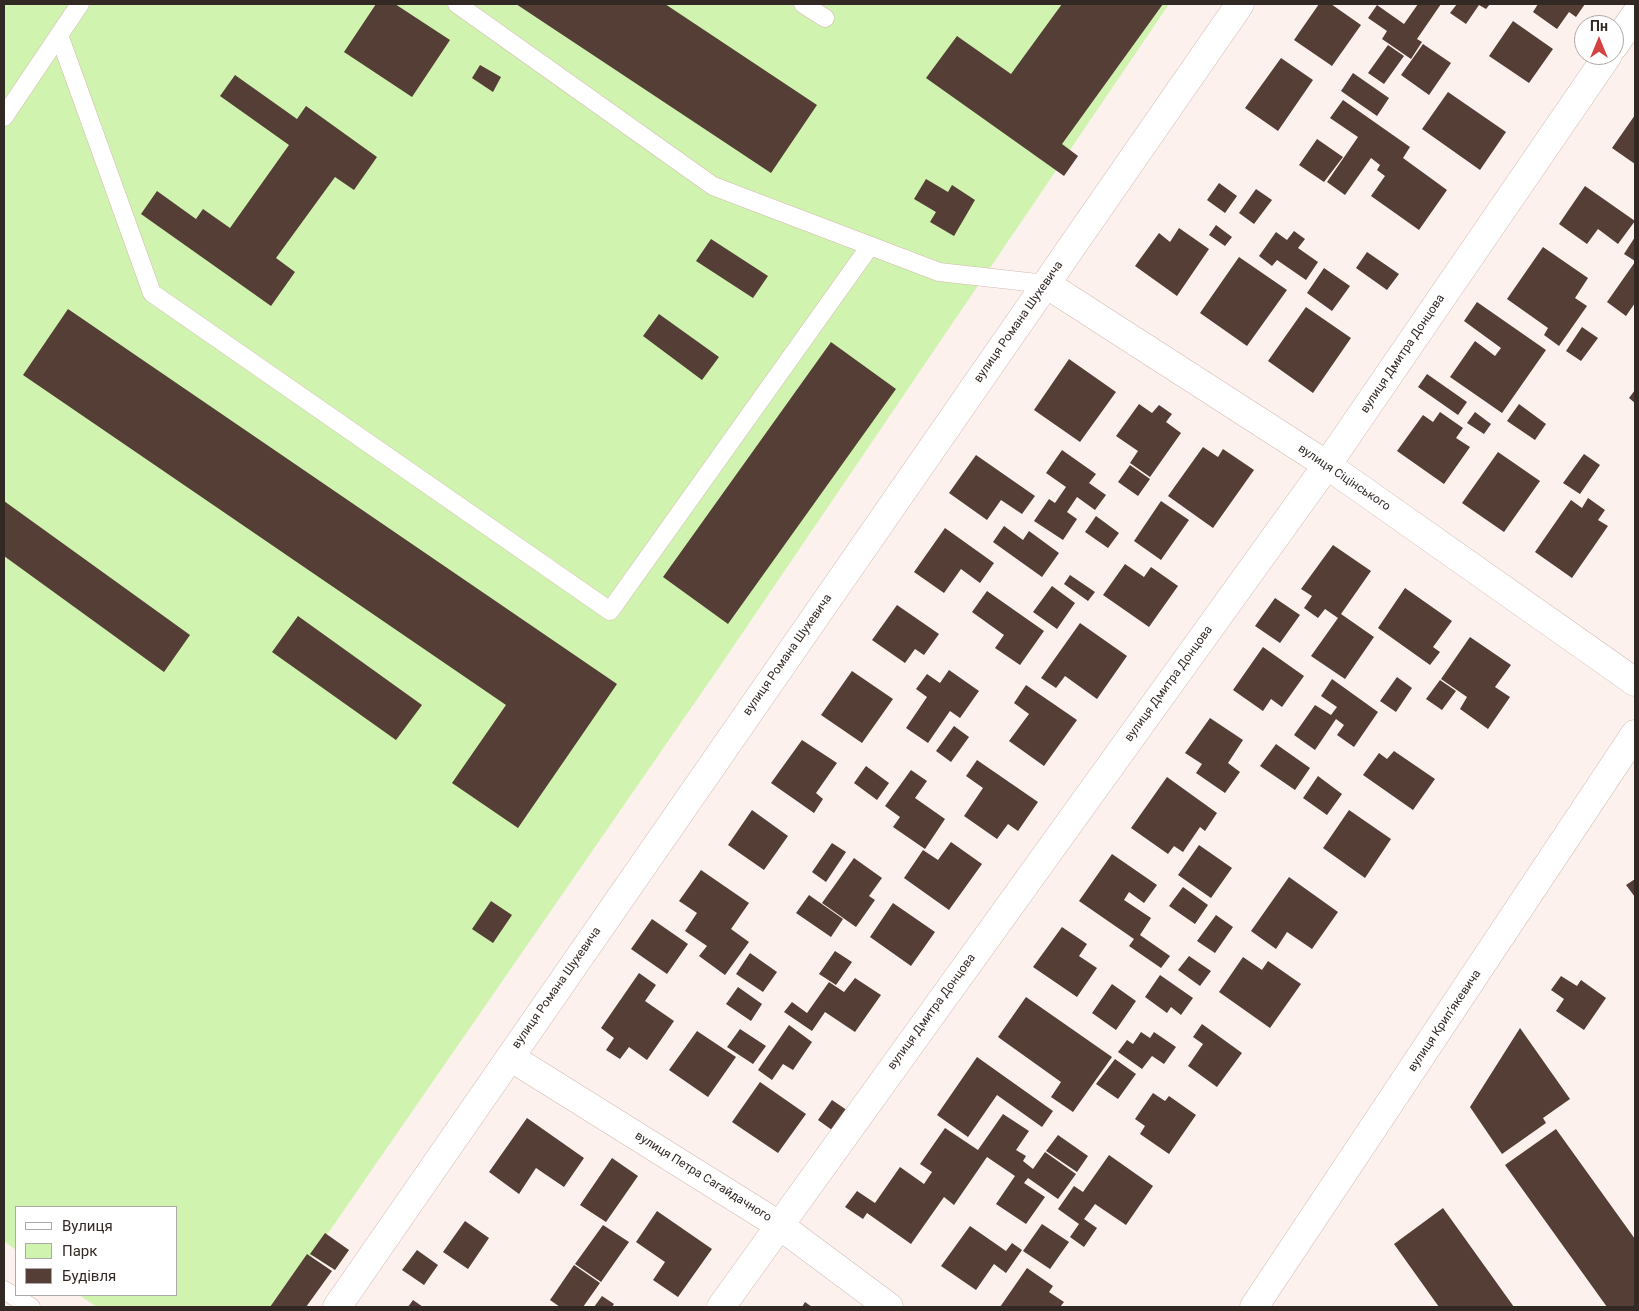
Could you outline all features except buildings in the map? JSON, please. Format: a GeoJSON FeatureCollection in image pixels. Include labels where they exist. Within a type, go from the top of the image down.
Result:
{"type":"FeatureCollection","features":[{"type":"Feature","properties":{"kind":"street","name":"вулиця Романа Шухевича"},"geometry":{"type":"LineString","coordinates":[[337,1307],[1240,4]]}},
{"type":"Feature","properties":{"kind":"street"},"geometry":{"type":"LineString","coordinates":[[1624,31],[1635,15]]}},
{"type":"Feature","properties":{"kind":"street","name":"вулиця Дмитра Донцова"},"geometry":{"type":"LineString","coordinates":[[721,1307],[1327,465],[1601,65]]}},
{"type":"Feature","properties":{"kind":"street","name":"вулиця Сіцінського"},"geometry":{"type":"LineString","coordinates":[[1046,284],[1327,465],[1635,682]]}},
{"type":"Feature","properties":{"kind":"street","name":"вулиця Крипʼякевича"},"geometry":{"type":"LineString","coordinates":[[1254,1307],[1635,734]]}},
{"type":"Feature","properties":{"kind":"street","name":"вулиця Петра Сагайдачного"},"geometry":{"type":"LineString","coordinates":[[510,1057],[779,1225],[889,1307]]}},
{"type":"Feature","properties":{"kind":"lane"},"geometry":{"type":"LineString","coordinates":[[4,117],[80,4]]}},
{"type":"Feature","properties":{"kind":"lane"},"geometry":{"type":"LineString","coordinates":[[457,4],[712,186],[938,272],[1046,284]]}},
{"type":"Feature","properties":{"kind":"lane"},"geometry":{"type":"LineString","coordinates":[[803,4],[825,18]]}},
{"type":"Feature","properties":{"kind":"lane"},"geometry":{"type":"LineString","coordinates":[[59,35],[152,293],[610,610],[870,246]]}},
{"type":"Feature","properties":{"kind":"lane"},"geometry":{"type":"LineString","coordinates":[[4,1290],[31,1307]]}},
{"type":"Feature","properties":{"kind":"green space"},"geometry":{"type":"Polygon","coordinates":[[[4,4],[1169,4],[718,669],[277,1307],[97,1307],[80,1296],[178,1296],[178,1206],[15,1206],[15,1249],[4,1241],[4,4]]]}}]}
